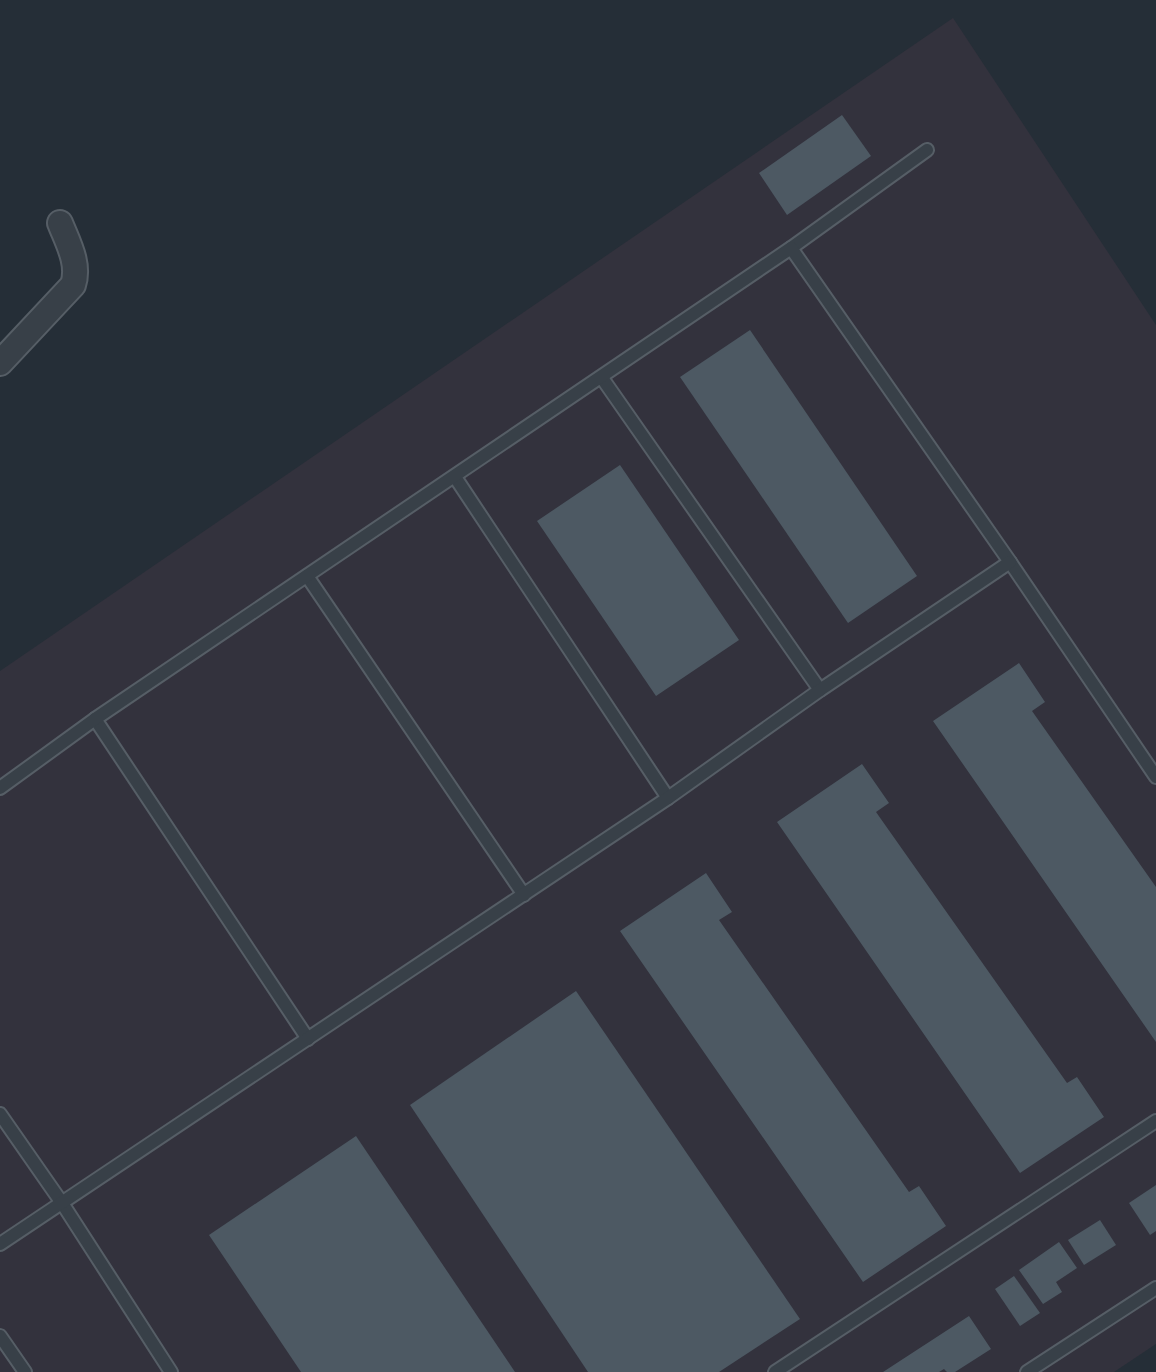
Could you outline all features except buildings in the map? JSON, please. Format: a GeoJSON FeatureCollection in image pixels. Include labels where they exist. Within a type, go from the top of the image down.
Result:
{"type":"FeatureCollection","features":[{"type":"Feature","properties":{"kind":"street"},"geometry":{"type":"LineString","coordinates":[[0,363],[73,285],[76,274],[74,261],[60,223]]}},
{"type":"Feature","properties":{"kind":"lane"},"geometry":{"type":"LineString","coordinates":[[0,788],[95,719],[791,248],[927,150]]}},
{"type":"Feature","properties":{"kind":"lane"},"geometry":{"type":"LineString","coordinates":[[791,248],[1156,777]]}},
{"type":"Feature","properties":{"kind":"lane"},"geometry":{"type":"LineString","coordinates":[[602,378],[820,690]]}},
{"type":"Feature","properties":{"kind":"lane"},"geometry":{"type":"LineString","coordinates":[[455,477],[668,798]]}},
{"type":"Feature","properties":{"kind":"lane"},"geometry":{"type":"LineString","coordinates":[[0,1244],[668,798],[820,690],[1010,562]]}},
{"type":"Feature","properties":{"kind":"lane"},"geometry":{"type":"LineString","coordinates":[[307,576],[524,895]]}},
{"type":"Feature","properties":{"kind":"lane"},"geometry":{"type":"LineString","coordinates":[[95,719],[308,1039]]}},
{"type":"Feature","properties":{"kind":"lane"},"geometry":{"type":"LineString","coordinates":[[0,1114],[62,1203],[171,1372]]}},
{"type":"Feature","properties":{"kind":"lane"},"geometry":{"type":"LineString","coordinates":[[775,1372],[1156,1121]]}},
{"type":"Feature","properties":{"kind":"lane"},"geometry":{"type":"LineString","coordinates":[[1027,1372],[1156,1288]]}},
{"type":"Feature","properties":{"kind":"lane"},"geometry":{"type":"LineString","coordinates":[[0,1336],[25,1372]]}},
{"type":"Feature","properties":{"kind":"shaded area"},"geometry":{"type":"Polygon","coordinates":[[[953,18],[1156,325],[1156,1344],[1114,1372],[0,1372],[0,671],[953,18]]]}}]}
